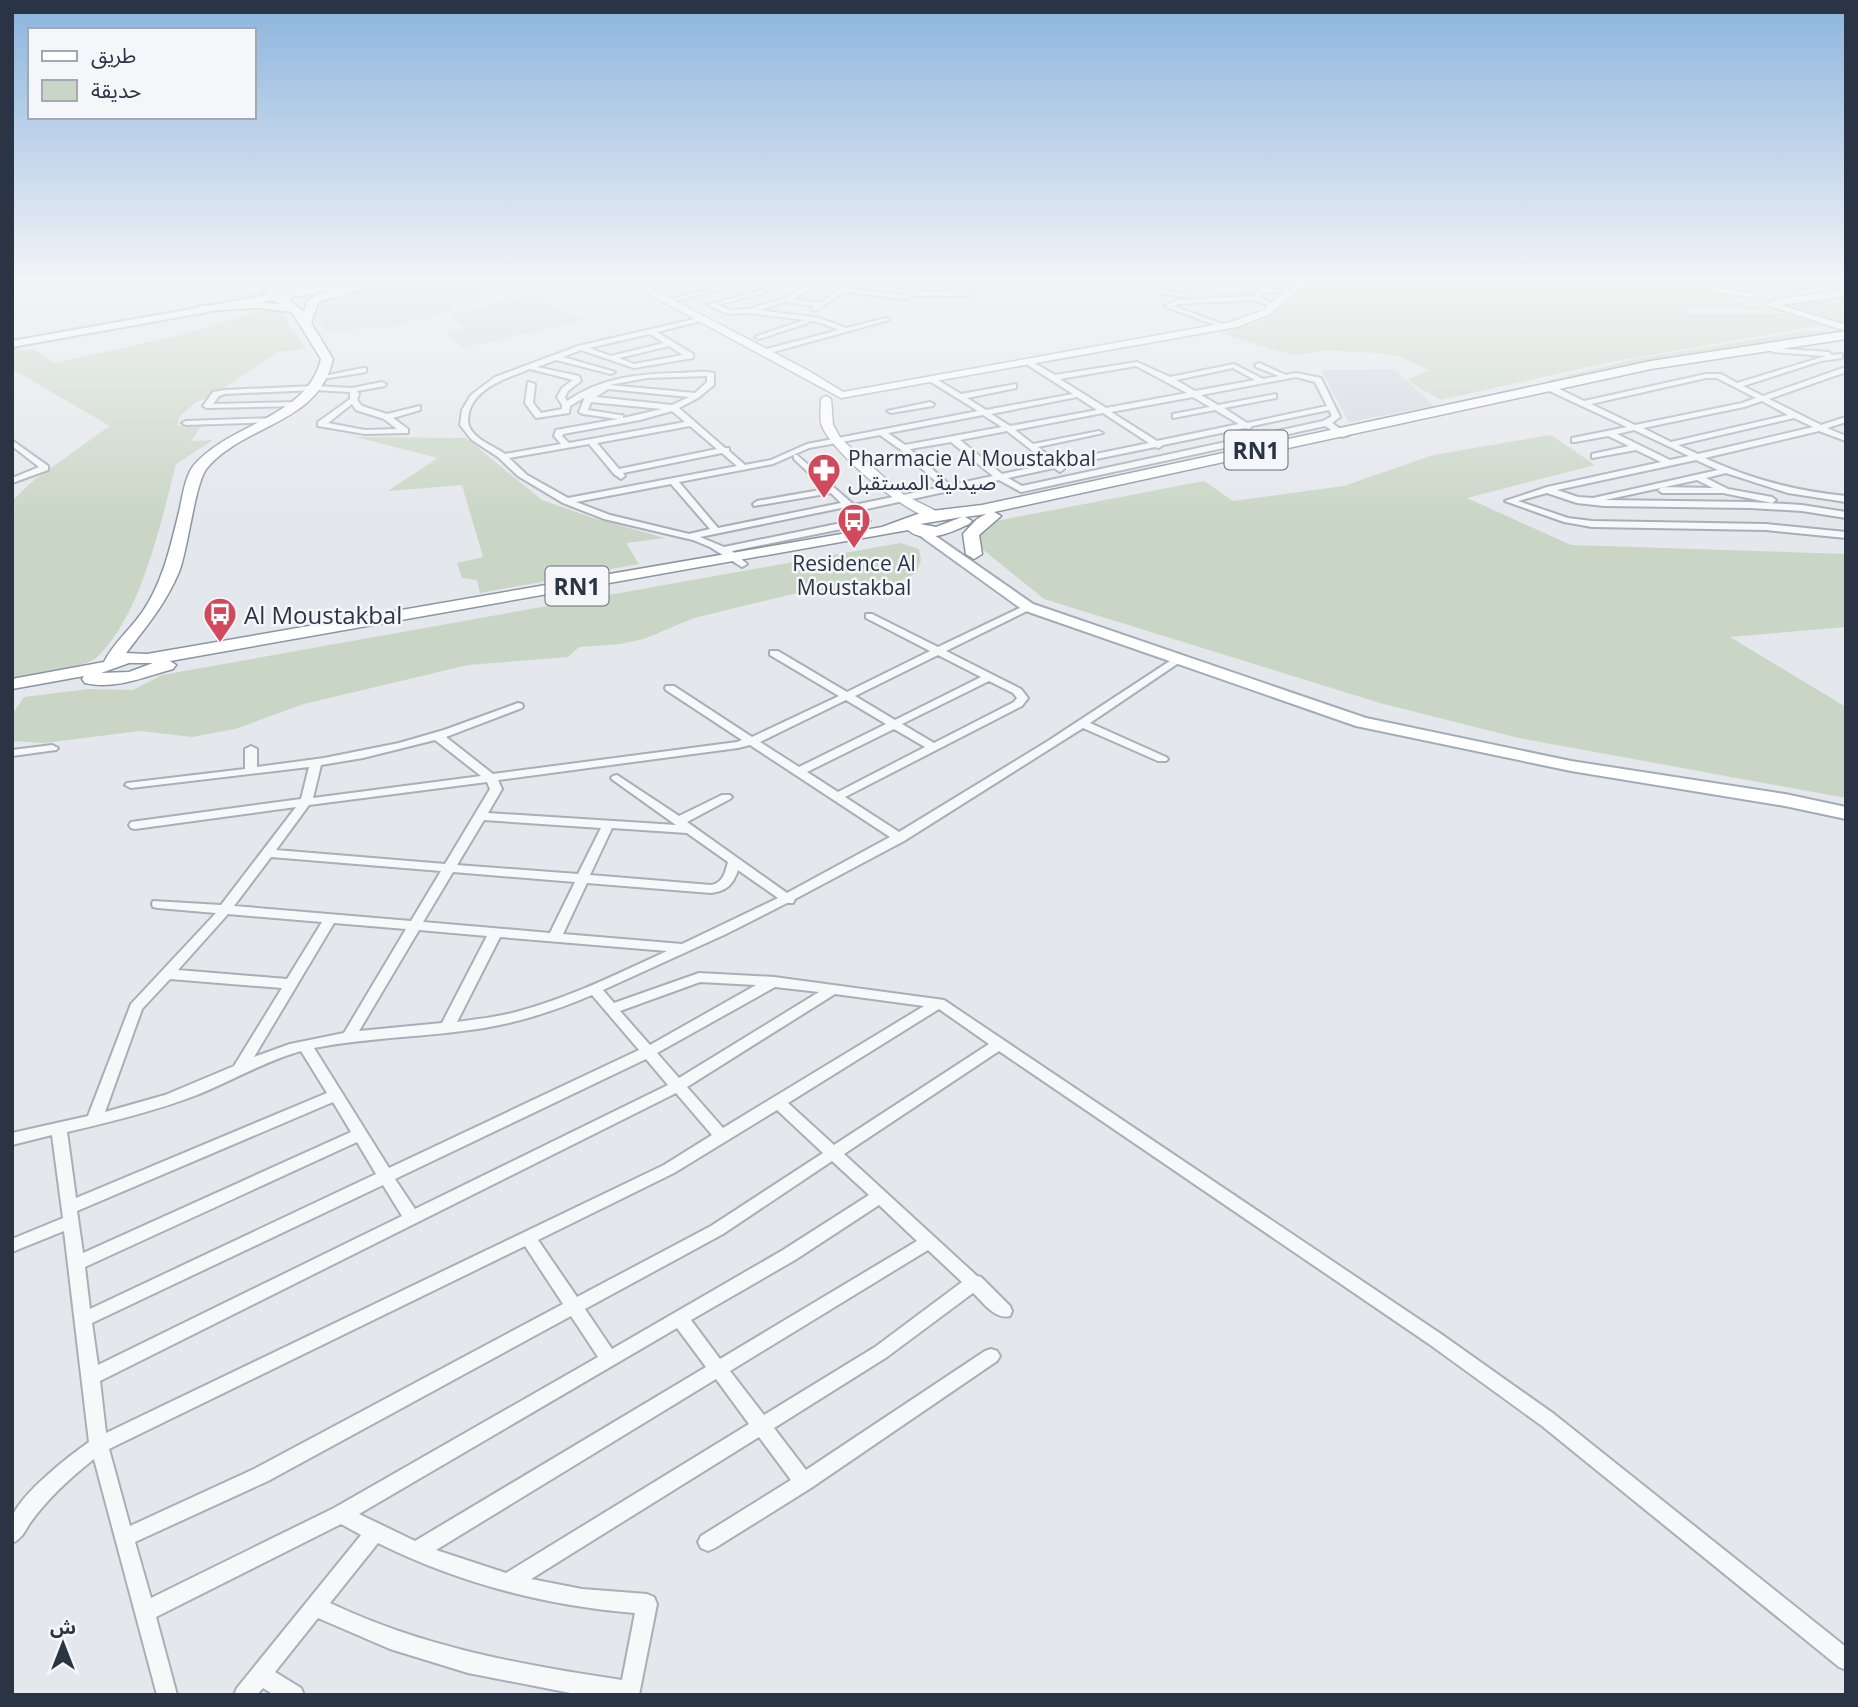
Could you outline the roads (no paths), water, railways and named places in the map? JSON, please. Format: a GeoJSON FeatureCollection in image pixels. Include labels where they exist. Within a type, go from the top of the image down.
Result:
{"type":"FeatureCollection","features":[{"type":"Feature","properties":{"kind":"highway"},"geometry":{"type":"LineString","coordinates":[[110,668],[119,650],[151,612],[172,570],[198,469],[217,451],[300,402],[319,383],[327,360]]}},
{"type":"Feature","properties":{"kind":"highway","name":"RN1"},"geometry":{"type":"LineString","coordinates":[[1551,388],[1685,360]]}},
{"type":"Feature","properties":{"kind":"highway","name":"RN1"},"geometry":{"type":"LineString","coordinates":[[12,684],[110,668],[125,678],[145,662],[882,532],[917,527],[938,532],[943,522],[982,510],[1341,427],[1701,360]]}},
{"type":"Feature","properties":{"kind":"highway","name":"RN1"},"geometry":{"type":"LineString","coordinates":[[943,522],[960,522],[1341,427]]}},
{"type":"Feature","properties":{"kind":"highway"},"geometry":{"type":"LineString","coordinates":[[974,554],[971,534],[982,522],[1001,512]]}},
{"type":"Feature","properties":{"kind":"highway"},"geometry":{"type":"LineString","coordinates":[[145,662],[151,612]]}},
{"type":"Feature","properties":{"kind":"highway","name":"RN1"},"geometry":{"type":"LineString","coordinates":[[12,691],[110,668]]}},
{"type":"Feature","properties":{"kind":"main road"},"geometry":{"type":"LineString","coordinates":[[943,522],[954,538],[1020,595],[1035,604],[1367,716],[1494,744],[1783,792],[1846,806]]}},
{"type":"Feature","properties":{"kind":"main road"},"geometry":{"type":"LineString","coordinates":[[917,527],[1028,607],[1389,729],[1571,766],[1785,800],[1846,813]]}},
{"type":"Feature","properties":{"kind":"street"},"geometry":{"type":"LineString","coordinates":[[546,360],[487,384],[468,404],[465,412],[467,431],[526,478],[566,501],[618,520],[690,537],[734,558],[866,521],[797,457]]}},
{"type":"Feature","properties":{"kind":"street"},"geometry":{"type":"LineString","coordinates":[[563,360],[611,372]]}},
{"type":"Feature","properties":{"kind":"street"},"geometry":{"type":"LineString","coordinates":[[616,360],[636,366],[670,360]]}},
{"type":"Feature","properties":{"kind":"street"},"geometry":{"type":"LineString","coordinates":[[780,360],[845,398]]}},
{"type":"Feature","properties":{"kind":"street"},"geometry":{"type":"LineString","coordinates":[[827,399],[832,403],[873,391],[1042,360]]}},
{"type":"Feature","properties":{"kind":"street"},"geometry":{"type":"LineString","coordinates":[[1738,385],[1818,360]]}},
{"type":"Feature","properties":{"kind":"street"},"geometry":{"type":"LineString","coordinates":[[1029,362],[1174,455]]}},
{"type":"Feature","properties":{"kind":"street"},"geometry":{"type":"LineString","coordinates":[[1052,378],[1137,365],[1169,379],[1265,435]]}},
{"type":"Feature","properties":{"kind":"street"},"geometry":{"type":"LineString","coordinates":[[1259,365],[1283,375]]}},
{"type":"Feature","properties":{"kind":"street"},"geometry":{"type":"LineString","coordinates":[[528,366],[576,378],[577,381],[565,390],[561,397],[566,411],[539,416],[529,403],[531,384]]}},
{"type":"Feature","properties":{"kind":"street"},"geometry":{"type":"LineString","coordinates":[[1169,379],[1234,366],[1260,380]]}},
{"type":"Feature","properties":{"kind":"street"},"geometry":{"type":"LineString","coordinates":[[1575,440],[1710,413],[1846,369]]}},
{"type":"Feature","properties":{"kind":"street"},"geometry":{"type":"LineString","coordinates":[[300,402],[207,407],[220,393],[280,390],[319,383],[363,370]]}},
{"type":"Feature","properties":{"kind":"street"},"geometry":{"type":"LineString","coordinates":[[566,405],[608,382],[632,375],[711,375],[711,384],[674,408],[559,432],[558,436],[567,446]]}},
{"type":"Feature","properties":{"kind":"street"},"geometry":{"type":"LineString","coordinates":[[904,448],[952,438],[1007,427],[1283,375],[1307,375],[1317,379],[1341,427],[1265,435],[1021,489],[1000,477],[952,438]]}},
{"type":"Feature","properties":{"kind":"street"},"geometry":{"type":"LineString","coordinates":[[1586,403],[1706,376],[1718,376],[1794,416],[1846,439]]}},
{"type":"Feature","properties":{"kind":"street"},"geometry":{"type":"LineString","coordinates":[[934,380],[1007,427],[1071,478]]}},
{"type":"Feature","properties":{"kind":"street"},"geometry":{"type":"LineString","coordinates":[[319,383],[352,390],[382,384]]}},
{"type":"Feature","properties":{"kind":"street"},"geometry":{"type":"LineString","coordinates":[[823,384],[827,399],[828,430],[836,441],[900,498],[943,522]]}},
{"type":"Feature","properties":{"kind":"street"},"geometry":{"type":"LineString","coordinates":[[237,386],[280,390]]}},
{"type":"Feature","properties":{"kind":"street"},"geometry":{"type":"LineString","coordinates":[[634,418],[584,413],[588,399],[603,388],[612,386],[697,395]]}},
{"type":"Feature","properties":{"kind":"street"},"geometry":{"type":"LineString","coordinates":[[959,397],[1013,386]]}},
{"type":"Feature","properties":{"kind":"street"},"geometry":{"type":"LineString","coordinates":[[1551,388],[1638,427],[1725,471],[1758,483],[1846,499]]}},
{"type":"Feature","properties":{"kind":"street"},"geometry":{"type":"LineString","coordinates":[[352,390],[355,394],[353,400],[321,425],[365,432],[405,432],[387,417],[363,410],[353,400]]}},
{"type":"Feature","properties":{"kind":"street"},"geometry":{"type":"LineString","coordinates":[[566,501],[780,460],[807,446],[1077,395]]}},
{"type":"Feature","properties":{"kind":"street"},"geometry":{"type":"LineString","coordinates":[[1176,416],[1273,396]]}},
{"type":"Feature","properties":{"kind":"street"},"geometry":{"type":"LineString","coordinates":[[826,419],[845,398]]}},
{"type":"Feature","properties":{"kind":"street"},"geometry":{"type":"LineString","coordinates":[[588,399],[674,408],[744,468]]}},
{"type":"Feature","properties":{"kind":"street"},"geometry":{"type":"LineString","coordinates":[[891,411],[930,404]]}},
{"type":"Feature","properties":{"kind":"street"},"geometry":{"type":"LineString","coordinates":[[882,406],[914,426]]}},
{"type":"Feature","properties":{"kind":"street"},"geometry":{"type":"LineString","coordinates":[[690,537],[900,498],[1332,407]]}},
{"type":"Feature","properties":{"kind":"street"},"geometry":{"type":"LineString","coordinates":[[387,417],[417,408]]}},
{"type":"Feature","properties":{"kind":"street"},"geometry":{"type":"LineString","coordinates":[[1672,444],[1794,416]]}},
{"type":"Feature","properties":{"kind":"street"},"geometry":{"type":"LineString","coordinates":[[1846,419],[1820,428],[1697,457],[1547,489],[1510,501],[1567,520],[1592,524],[1802,529],[1846,535]]}},
{"type":"Feature","properties":{"kind":"street"},"geometry":{"type":"LineString","coordinates":[[186,423],[273,420]]}},
{"type":"Feature","properties":{"kind":"street"},"geometry":{"type":"LineString","coordinates":[[620,421],[634,434]]}},
{"type":"Feature","properties":{"kind":"street"},"geometry":{"type":"LineString","coordinates":[[503,457],[692,423]]}},
{"type":"Feature","properties":{"kind":"street"},"geometry":{"type":"LineString","coordinates":[[881,432],[904,448],[948,488]]}},
{"type":"Feature","properties":{"kind":"street"},"geometry":{"type":"LineString","coordinates":[[1033,446],[1099,433]]}},
{"type":"Feature","properties":{"kind":"street"},"geometry":{"type":"LineString","coordinates":[[1609,433],[1669,463]]}},
{"type":"Feature","properties":{"kind":"street"},"geometry":{"type":"LineString","coordinates":[[12,442],[46,468],[12,481]]}},
{"type":"Feature","properties":{"kind":"street"},"geometry":{"type":"LineString","coordinates":[[592,442],[632,489]]}},
{"type":"Feature","properties":{"kind":"street"},"geometry":{"type":"LineString","coordinates":[[1595,456],[1638,447]]}},
{"type":"Feature","properties":{"kind":"street"},"geometry":{"type":"LineString","coordinates":[[617,472],[726,450]]}},
{"type":"Feature","properties":{"kind":"street"},"geometry":{"type":"LineString","coordinates":[[1599,501],[1597,499],[1653,489],[1725,471]]}},
{"type":"Feature","properties":{"kind":"street"},"geometry":{"type":"LineString","coordinates":[[1620,473],[1653,489],[1671,504],[1686,525]]}},
{"type":"Feature","properties":{"kind":"street"},"geometry":{"type":"LineString","coordinates":[[1698,477],[1725,491]]}},
{"type":"Feature","properties":{"kind":"street"},"geometry":{"type":"LineString","coordinates":[[673,481],[716,531]]}},
{"type":"Feature","properties":{"kind":"street"},"geometry":{"type":"LineString","coordinates":[[1547,489],[1577,500],[1802,508]]}},
{"type":"Feature","properties":{"kind":"street"},"geometry":{"type":"LineString","coordinates":[[1653,489],[1725,491],[1846,515]]}},
{"type":"Feature","properties":{"kind":"street"},"geometry":{"type":"LineString","coordinates":[[757,503],[832,490]]}},
{"type":"Feature","properties":{"kind":"street"},"geometry":{"type":"LineString","coordinates":[[900,498],[917,527]]}},
{"type":"Feature","properties":{"kind":"street"},"geometry":{"type":"LineString","coordinates":[[135,825],[751,741],[1028,607]]}},
{"type":"Feature","properties":{"kind":"street"},"geometry":{"type":"LineString","coordinates":[[837,797],[1021,701],[1021,694],[869,616]]}},
{"type":"Feature","properties":{"kind":"street"},"geometry":{"type":"LineString","coordinates":[[774,653],[933,747]]}},
{"type":"Feature","properties":{"kind":"street"},"geometry":{"type":"LineString","coordinates":[[12,1139],[193,1091],[240,1068],[305,1045],[518,1017],[593,988],[789,900],[900,838],[1179,658]]}},
{"type":"Feature","properties":{"kind":"street"},"geometry":{"type":"LineString","coordinates":[[798,772],[989,677]]}},
{"type":"Feature","properties":{"kind":"street"},"geometry":{"type":"LineString","coordinates":[[670,688],[900,838]]}},
{"type":"Feature","properties":{"kind":"street"},"geometry":{"type":"LineString","coordinates":[[131,785],[316,762],[438,736],[518,706]]}},
{"type":"Feature","properties":{"kind":"street"},"geometry":{"type":"LineString","coordinates":[[1081,723],[1162,759]]}},
{"type":"Feature","properties":{"kind":"street"},"geometry":{"type":"LineString","coordinates":[[348,1038],[496,789],[491,778],[438,736]]}},
{"type":"Feature","properties":{"kind":"street"},"geometry":{"type":"LineString","coordinates":[[12,753],[52,748]]}},
{"type":"Feature","properties":{"kind":"street"},"geometry":{"type":"LineString","coordinates":[[251,749],[251,771]]}},
{"type":"Feature","properties":{"kind":"street"},"geometry":{"type":"LineString","coordinates":[[95,1118],[136,1007],[224,909],[306,802],[316,762]]}},
{"type":"Feature","properties":{"kind":"street"},"geometry":{"type":"LineString","coordinates":[[617,778],[789,900]]}},
{"type":"Feature","properties":{"kind":"street"},"geometry":{"type":"LineString","coordinates":[[678,821],[726,797]]}},
{"type":"Feature","properties":{"kind":"street"},"geometry":{"type":"LineString","coordinates":[[481,816],[691,830]]}},
{"type":"Feature","properties":{"kind":"street"},"geometry":{"type":"LineString","coordinates":[[555,937],[608,825]]}},
{"type":"Feature","properties":{"kind":"street"},"geometry":{"type":"LineString","coordinates":[[267,853],[716,889],[728,883],[734,861]]}},
{"type":"Feature","properties":{"kind":"street"},"geometry":{"type":"LineString","coordinates":[[158,904],[685,948]]}},
{"type":"Feature","properties":{"kind":"street"},"geometry":{"type":"LineString","coordinates":[[240,1068],[331,918]]}},
{"type":"Feature","properties":{"kind":"street"},"geometry":{"type":"LineString","coordinates":[[447,1028],[496,932]]}},
{"type":"Feature","properties":{"kind":"street"},"geometry":{"type":"LineString","coordinates":[[167,974],[291,984]]}},
{"type":"Feature","properties":{"kind":"street"},"geometry":{"type":"LineString","coordinates":[[611,1009],[699,977],[774,982],[939,1003],[1435,1339],[1526,1404],[1846,1660]]}},
{"type":"Feature","properties":{"kind":"street"},"geometry":{"type":"LineString","coordinates":[[83,1320],[648,1052],[774,982]]}},
{"type":"Feature","properties":{"kind":"street"},"geometry":{"type":"LineString","coordinates":[[593,988],[722,1137]]}},
{"type":"Feature","properties":{"kind":"street"},"geometry":{"type":"LineString","coordinates":[[91,1377],[678,1086],[834,989]]}},
{"type":"Feature","properties":{"kind":"street"},"geometry":{"type":"LineString","coordinates":[[12,1534],[47,1486],[99,1445],[669,1169],[939,1003]]}},
{"type":"Feature","properties":{"kind":"street"},"geometry":{"type":"LineString","coordinates":[[124,1538],[261,1475],[717,1230],[999,1044]]}},
{"type":"Feature","properties":{"kind":"street"},"geometry":{"type":"LineString","coordinates":[[305,1045],[411,1217]]}},
{"type":"Feature","properties":{"kind":"street"},"geometry":{"type":"LineString","coordinates":[[12,1245],[69,1215],[336,1095]]}},
{"type":"Feature","properties":{"kind":"street"},"geometry":{"type":"LineString","coordinates":[[778,1102],[1004,1311]]}},
{"type":"Feature","properties":{"kind":"street"},"geometry":{"type":"LineString","coordinates":[[59,1127],[99,1445],[167,1695]]}},
{"type":"Feature","properties":{"kind":"street"},"geometry":{"type":"LineString","coordinates":[[75,1264],[360,1133]]}},
{"type":"Feature","properties":{"kind":"street"},"geometry":{"type":"LineString","coordinates":[[144,1612],[341,1514],[789,1255],[880,1196]]}},
{"type":"Feature","properties":{"kind":"street"},"geometry":{"type":"LineString","coordinates":[[529,1239],[609,1359]]}},
{"type":"Feature","properties":{"kind":"street"},"geometry":{"type":"LineString","coordinates":[[416,1551],[930,1241]]}},
{"type":"Feature","properties":{"kind":"street"},"geometry":{"type":"LineString","coordinates":[[510,1581],[881,1352],[975,1282]]}},
{"type":"Feature","properties":{"kind":"street"},"geometry":{"type":"LineString","coordinates":[[680,1319],[804,1482]]}},
{"type":"Feature","properties":{"kind":"street"},"geometry":{"type":"LineString","coordinates":[[708,1542],[804,1482],[991,1356]]}},
{"type":"Feature","properties":{"kind":"street"},"geometry":{"type":"LineString","coordinates":[[315,1606],[351,1625],[453,1659],[533,1678],[629,1693],[648,1604],[573,1597],[510,1581],[416,1551],[374,1533],[341,1514]]}},
{"type":"Feature","properties":{"kind":"street"},"geometry":{"type":"LineString","coordinates":[[244,1695],[374,1533]]}},
{"type":"Feature","properties":{"kind":"street"},"geometry":{"type":"LineString","coordinates":[[260,1675],[294,1695]]}},
{"type":"Feature","properties":{"kind":"place","name":"Pharmacie Al Moustakbal صيدلية المستقبل"},"geometry":{"type":"Point","coordinates":[824,500]}},
{"type":"Feature","properties":{"kind":"place","name":"Residence Al Moustakbal"},"geometry":{"type":"Point","coordinates":[854,550]}},
{"type":"Feature","properties":{"kind":"place","name":"Al Moustakbal"},"geometry":{"type":"Point","coordinates":[220,644]}}]}
